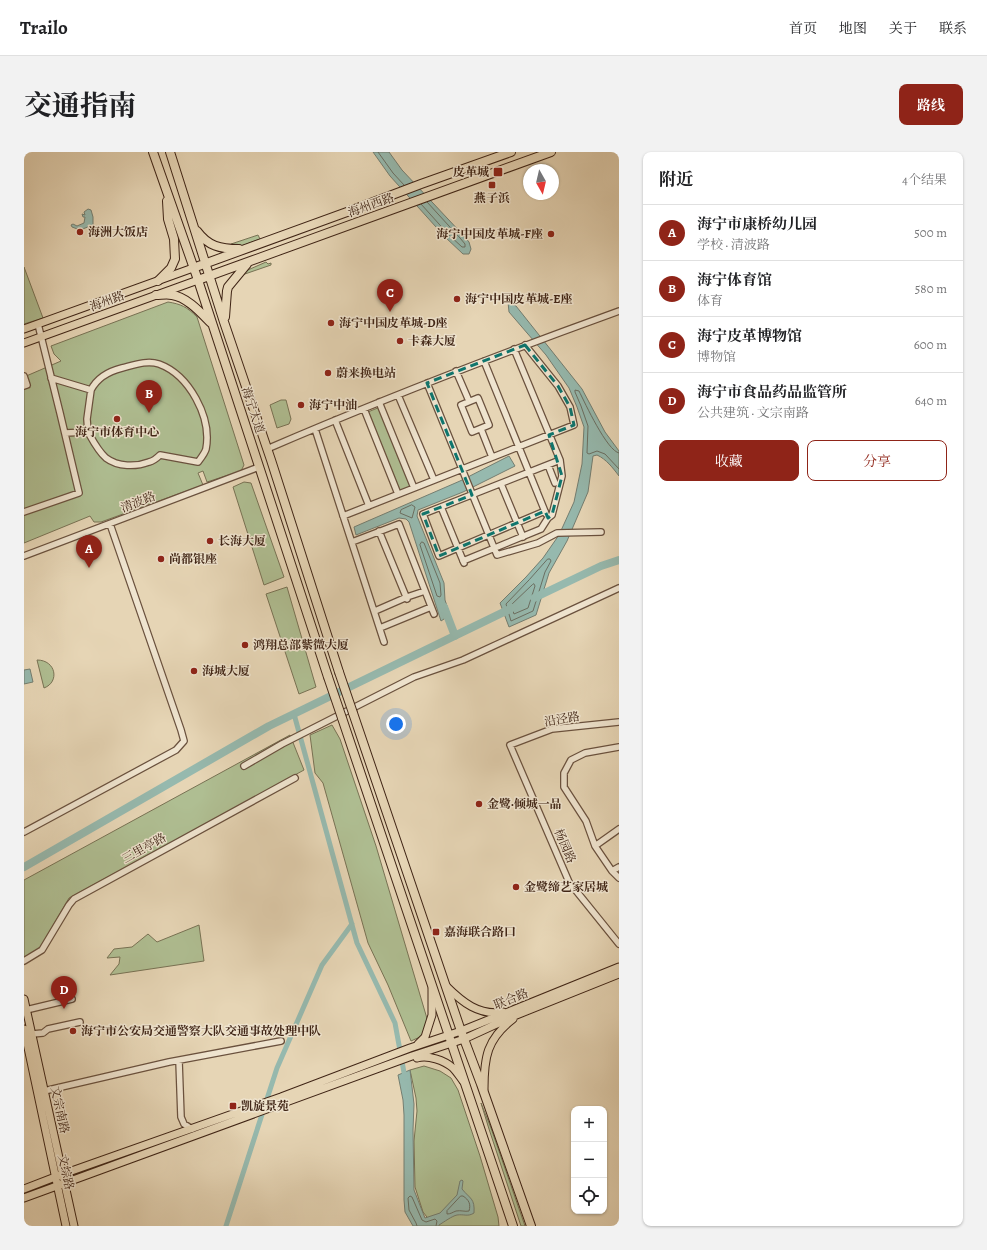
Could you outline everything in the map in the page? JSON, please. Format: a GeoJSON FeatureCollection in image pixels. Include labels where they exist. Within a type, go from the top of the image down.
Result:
{"type":"FeatureCollection","features":[{"type":"Feature","properties":{"kind":"highway","name":"海宁大道"},"geometry":{"type":"LineString","coordinates":[[153,152],[198,280],[328,677],[513,1226]]}},
{"type":"Feature","properties":{"kind":"highway","name":"海宁大道"},"geometry":{"type":"LineString","coordinates":[[170,152],[339,672],[462,1035],[531,1226]]}},
{"type":"Feature","properties":{"kind":"highway","name":"海州西路"},"geometry":{"type":"LineString","coordinates":[[193,268],[511,152]]}},
{"type":"Feature","properties":{"kind":"highway","name":"海州西路"},"geometry":{"type":"LineString","coordinates":[[198,280],[551,152]]}},
{"type":"Feature","properties":{"kind":"highway"},"geometry":{"type":"LineString","coordinates":[[158,281],[171,268],[175,258],[174,239],[168,219],[165,189]]}},
{"type":"Feature","properties":{"kind":"highway"},"geometry":{"type":"LineString","coordinates":[[194,227],[201,236],[215,246],[231,249],[245,249]]}},
{"type":"Feature","properties":{"kind":"highway"},"geometry":{"type":"LineString","coordinates":[[224,322],[228,287],[249,262]]}},
{"type":"Feature","properties":{"kind":"highway"},"geometry":{"type":"LineString","coordinates":[[156,295],[172,295],[182,298],[200,312],[213,325]]}},
{"type":"Feature","properties":{"kind":"main road","name":"海州路"},"geometry":{"type":"LineString","coordinates":[[24,329],[193,268]]}},
{"type":"Feature","properties":{"kind":"main road","name":"海州路"},"geometry":{"type":"LineString","coordinates":[[24,343],[198,280]]}},
{"type":"Feature","properties":{"kind":"main road","name":"联合路"},"geometry":{"type":"LineString","coordinates":[[519,1011],[619,967]]}},
{"type":"Feature","properties":{"kind":"main road"},"geometry":{"type":"LineString","coordinates":[[24,1189],[59,1175],[451,1044],[462,1035],[519,1011],[619,974]]}},
{"type":"Feature","properties":{"kind":"main road"},"geometry":{"type":"LineString","coordinates":[[445,984],[461,1001],[473,1008],[487,1012],[519,1011]]}},
{"type":"Feature","properties":{"kind":"main road"},"geometry":{"type":"LineString","coordinates":[[413,1047],[425,1037],[432,1015],[432,986]]}},
{"type":"Feature","properties":{"kind":"main road","name":"文宗南路"},"geometry":{"type":"LineString","coordinates":[[24,999],[44,1090],[59,1175],[66,1182],[74,1226]]}},
{"type":"Feature","properties":{"kind":"main road"},"geometry":{"type":"LineString","coordinates":[[484,1093],[485,1060],[490,1046],[497,1034],[519,1011]]}},
{"type":"Feature","properties":{"kind":"main road","name":"文综路"},"geometry":{"type":"LineString","coordinates":[[24,1029],[59,1175],[57,1186],[66,1226]]}},
{"type":"Feature","properties":{"kind":"main road"},"geometry":{"type":"LineString","coordinates":[[278,1102],[391,1055],[448,1035],[462,1035]]}},
{"type":"Feature","properties":{"kind":"main road"},"geometry":{"type":"LineString","coordinates":[[412,1057],[423,1056],[437,1059],[452,1068],[464,1082]]}},
{"type":"Feature","properties":{"kind":"main road"},"geometry":{"type":"LineString","coordinates":[[24,1198],[194,1131]]}},
{"type":"Feature","properties":{"kind":"street"},"geometry":{"type":"LineString","coordinates":[[267,449],[456,371],[619,311]]}},
{"type":"Feature","properties":{"kind":"street"},"geometry":{"type":"LineString","coordinates":[[24,512],[79,493],[38,324]]}},
{"type":"Feature","properties":{"kind":"street"},"geometry":{"type":"LineString","coordinates":[[344,516],[434,480],[463,471],[492,457],[574,424],[570,407],[558,386],[526,344]]}},
{"type":"Feature","properties":{"kind":"street"},"geometry":{"type":"LineString","coordinates":[[441,506],[464,562],[541,530],[548,518],[552,515],[562,476],[560,460],[514,349]]}},
{"type":"Feature","properties":{"kind":"street"},"geometry":{"type":"LineString","coordinates":[[484,361],[548,518]]}},
{"type":"Feature","properties":{"kind":"street"},"geometry":{"type":"LineString","coordinates":[[139,363],[158,364],[177,373],[199,403],[205,420],[207,434],[206,451],[198,462],[160,455],[151,462],[136,465],[118,464],[107,458],[96,447],[88,432],[87,419],[91,390],[94,383],[112,371],[139,363]]}},
{"type":"Feature","properties":{"kind":"street"},"geometry":{"type":"LineString","coordinates":[[456,371],[469,401]]}},
{"type":"Feature","properties":{"kind":"street"},"geometry":{"type":"LineString","coordinates":[[24,376],[27,385],[24,386]]}},
{"type":"Feature","properties":{"kind":"street"},"geometry":{"type":"LineString","coordinates":[[51,378],[91,390]]}},
{"type":"Feature","properties":{"kind":"street"},"geometry":{"type":"LineString","coordinates":[[427,383],[497,555],[538,543],[557,533],[601,532]]}},
{"type":"Feature","properties":{"kind":"street"},"geometry":{"type":"LineString","coordinates":[[398,394],[434,480]]}},
{"type":"Feature","properties":{"kind":"street"},"geometry":{"type":"LineString","coordinates":[[478,398],[489,426],[472,432],[461,405],[469,401],[478,398]]}},
{"type":"Feature","properties":{"kind":"street"},"geometry":{"type":"LineString","coordinates":[[379,402],[414,488]]}},
{"type":"Feature","properties":{"kind":"street"},"geometry":{"type":"LineString","coordinates":[[364,409],[398,494]]}},
{"type":"Feature","properties":{"kind":"street"},"geometry":{"type":"LineString","coordinates":[[335,420],[369,506]]}},
{"type":"Feature","properties":{"kind":"street"},"geometry":{"type":"LineString","coordinates":[[315,429],[384,642]]}},
{"type":"Feature","properties":{"kind":"street"},"geometry":{"type":"LineString","coordinates":[[481,429],[492,457]]}},
{"type":"Feature","properties":{"kind":"street"},"geometry":{"type":"LineString","coordinates":[[65,433],[88,432]]}},
{"type":"Feature","properties":{"kind":"street"},"geometry":{"type":"LineString","coordinates":[[545,511],[439,556],[423,514],[560,460]]}},
{"type":"Feature","properties":{"kind":"street"},"geometry":{"type":"LineString","coordinates":[[548,465],[555,483]]}},
{"type":"Feature","properties":{"kind":"street","name":"清波路"},"geometry":{"type":"LineString","coordinates":[[24,556],[259,467]]}},
{"type":"Feature","properties":{"kind":"street"},"geometry":{"type":"LineString","coordinates":[[501,484],[523,537]]}},
{"type":"Feature","properties":{"kind":"street"},"geometry":{"type":"LineString","coordinates":[[24,832],[176,750],[184,741],[110,524]]}},
{"type":"Feature","properties":{"kind":"street"},"geometry":{"type":"LineString","coordinates":[[352,542],[399,524],[434,614]]}},
{"type":"Feature","properties":{"kind":"street"},"geometry":{"type":"LineString","coordinates":[[380,531],[407,598]]}},
{"type":"Feature","properties":{"kind":"street"},"geometry":{"type":"LineString","coordinates":[[244,766],[309,730],[414,677],[463,660],[619,588]]}},
{"type":"Feature","properties":{"kind":"street"},"geometry":{"type":"LineString","coordinates":[[375,611],[425,591]]}},
{"type":"Feature","properties":{"kind":"street"},"geometry":{"type":"LineString","coordinates":[[380,628],[432,607]]}},
{"type":"Feature","properties":{"kind":"street","name":"沿泾路"},"geometry":{"type":"LineString","coordinates":[[510,744],[552,729],[619,722]]}},
{"type":"Feature","properties":{"kind":"street","name":"杨园路"},"geometry":{"type":"LineString","coordinates":[[510,744],[569,882],[619,944]]}},
{"type":"Feature","properties":{"kind":"street"},"geometry":{"type":"LineString","coordinates":[[619,747],[585,753],[571,760],[564,773],[564,787],[586,821],[595,846],[612,872],[619,878]]}},
{"type":"Feature","properties":{"kind":"street","name":"三里亭路"},"geometry":{"type":"LineString","coordinates":[[24,961],[42,950],[74,899],[295,778]]}},
{"type":"Feature","properties":{"kind":"street"},"geometry":{"type":"LineString","coordinates":[[595,846],[619,829]]}},
{"type":"Feature","properties":{"kind":"street"},"geometry":{"type":"LineString","coordinates":[[612,872],[619,867]]}},
{"type":"Feature","properties":{"kind":"street"},"geometry":{"type":"LineString","coordinates":[[26,1010],[72,999]]}},
{"type":"Feature","properties":{"kind":"street"},"geometry":{"type":"LineString","coordinates":[[32,1034],[43,1033],[48,1029],[80,1022]]}},
{"type":"Feature","properties":{"kind":"street"},"geometry":{"type":"LineString","coordinates":[[44,1090],[281,1041]]}},
{"type":"Feature","properties":{"kind":"street"},"geometry":{"type":"LineString","coordinates":[[179,1061],[181,1117],[184,1124],[194,1131]]}},
{"type":"Feature","properties":{"kind":"highlighted area"},"geometry":{"type":"Polygon","coordinates":[[[525,345],[558,386],[570,407],[574,425],[549,435],[562,476],[552,515],[548,518],[545,511],[439,556],[423,514],[472,495],[427,383],[525,345]]]}},
{"type":"Feature","properties":{"kind":"green space"},"geometry":{"type":"Polygon","coordinates":[[[258,235],[260,239],[236,248],[231,244],[258,235]]]}},
{"type":"Feature","properties":{"kind":"green space"},"geometry":{"type":"Polygon","coordinates":[[[266,262],[268,264],[271,263],[271,265],[242,275],[241,273],[266,262]]]}},
{"type":"Feature","properties":{"kind":"green space"},"geometry":{"type":"Polygon","coordinates":[[[24,267],[43,318],[24,324],[24,267]]]}},
{"type":"Feature","properties":{"kind":"green space","name":"海宁市体育中心"},"geometry":{"type":"Polygon","coordinates":[[[168,302],[184,306],[197,317],[244,465],[241,471],[207,482],[203,471],[198,473],[203,485],[101,522],[94,522],[90,516],[24,543],[24,377],[61,361],[54,354],[51,346],[168,302]]]}},
{"type":"Feature","properties":{"kind":"green space"},"geometry":{"type":"Polygon","coordinates":[[[281,400],[286,400],[291,419],[289,424],[277,428],[270,405],[281,400]]]}},
{"type":"Feature","properties":{"kind":"green space"},"geometry":{"type":"Polygon","coordinates":[[[380,407],[412,487],[400,491],[368,412],[380,407]]]}},
{"type":"Feature","properties":{"kind":"green space"},"geometry":{"type":"Polygon","coordinates":[[[244,482],[251,483],[284,577],[264,585],[233,487],[244,482]]]}},
{"type":"Feature","properties":{"kind":"green space"},"geometry":{"type":"Polygon","coordinates":[[[287,587],[316,687],[299,694],[266,594],[287,587]]]}},
{"type":"Feature","properties":{"kind":"green space"},"geometry":{"type":"Polygon","coordinates":[[[37,660],[48,664],[52,667],[54,672],[52,681],[44,688],[37,660]]]}},
{"type":"Feature","properties":{"kind":"green space"},"geometry":{"type":"Polygon","coordinates":[[[332,725],[340,739],[376,846],[431,1032],[411,1041],[388,985],[368,943],[323,783],[315,773],[310,735],[332,725]]]}},
{"type":"Feature","properties":{"kind":"green space"},"geometry":{"type":"Polygon","coordinates":[[[290,735],[304,770],[69,898],[40,948],[24,958],[24,880],[290,735]]]}},
{"type":"Feature","properties":{"kind":"green space"},"geometry":{"type":"Polygon","coordinates":[[[199,925],[204,961],[110,975],[119,964],[120,957],[107,958],[114,949],[132,947],[148,934],[157,942],[199,925]]]}},
{"type":"Feature","properties":{"kind":"green space"},"geometry":{"type":"Polygon","coordinates":[[[424,1066],[440,1071],[451,1078],[458,1090],[480,1156],[498,1217],[499,1226],[434,1226],[423,1212],[415,1187],[414,1141],[417,1111],[416,1098],[410,1070],[424,1066]]]}},
{"type":"Feature","properties":{"kind":"green space"},"geometry":{"type":"Polygon","coordinates":[[[481,1103],[491,1128],[525,1226],[521,1226],[481,1103]]]}},
{"type":"Feature","properties":{"kind":"water"},"geometry":{"type":"Polygon","coordinates":[[[373,152],[389,152],[402,170],[469,242],[471,249],[469,254],[463,254],[445,237],[390,176],[373,152]]]}},
{"type":"Feature","properties":{"kind":"water"},"geometry":{"type":"Polygon","coordinates":[[[88,209],[91,210],[93,225],[80,230],[72,227],[71,225],[73,224],[77,226],[84,223],[85,217],[83,217],[82,214],[85,215],[84,212],[88,209]]]}},
{"type":"Feature","properties":{"kind":"water"},"geometry":{"type":"Polygon","coordinates":[[[508,302],[516,306],[582,389],[605,432],[619,451],[619,476],[603,459],[597,455],[593,456],[588,492],[567,541],[549,573],[536,615],[509,627],[500,603],[543,558],[559,535],[574,502],[582,464],[584,427],[569,388],[546,355],[509,312],[508,302]]]}},
{"type":"Feature","properties":{"kind":"water"},"geometry":{"type":"Polygon","coordinates":[[[509,456],[515,466],[463,492],[418,510],[417,516],[444,583],[445,600],[450,615],[441,621],[409,522],[406,519],[399,518],[356,535],[354,527],[460,481],[509,456]]]}},
{"type":"Feature","properties":{"kind":"water"},"geometry":{"type":"Polygon","coordinates":[[[30,669],[33,682],[24,684],[24,670],[30,669]]]}},
{"type":"Feature","properties":{"kind":"water"},"geometry":{"type":"Polygon","coordinates":[[[410,1070],[414,1104],[414,1190],[425,1218],[440,1213],[457,1195],[460,1181],[462,1180],[462,1189],[474,1204],[474,1213],[470,1215],[455,1216],[439,1226],[413,1226],[405,1212],[404,1115],[403,1100],[398,1075],[410,1070]]]}},
{"type":"Feature","properties":{"kind":"waterway"},"geometry":{"type":"LineString","coordinates":[[534,598],[601,566],[619,560]]}},
{"type":"Feature","properties":{"kind":"waterway"},"geometry":{"type":"LineString","coordinates":[[444,607],[455,636]]}},
{"type":"Feature","properties":{"kind":"waterway"},"geometry":{"type":"LineString","coordinates":[[24,867],[269,726],[512,608]]}},
{"type":"Feature","properties":{"kind":"waterway"},"geometry":{"type":"LineString","coordinates":[[294,714],[357,943],[395,1023],[405,1078]]}},
{"type":"Feature","properties":{"kind":"waterway"},"geometry":{"type":"LineString","coordinates":[[226,1226],[277,1068],[322,965],[352,924]]}},
{"type":"Feature","properties":{"kind":"place","name":"皮革城"},"geometry":{"type":"Point","coordinates":[498,172]}},
{"type":"Feature","properties":{"kind":"place","name":"燕子浜"},"geometry":{"type":"Point","coordinates":[492,185]}},
{"type":"Feature","properties":{"kind":"place","name":"海洲大饭店"},"geometry":{"type":"Point","coordinates":[80,232]}},
{"type":"Feature","properties":{"kind":"place","name":"海宁中国皮革城-F座"},"geometry":{"type":"Point","coordinates":[551,234]}},
{"type":"Feature","properties":{"kind":"place","name":"海宁中国皮革城-E座"},"geometry":{"type":"Point","coordinates":[457,299]}},
{"type":"Feature","properties":{"kind":"place","name":"海宁皮革博物馆"},"geometry":{"type":"Point","coordinates":[390,312]}},
{"type":"Feature","properties":{"kind":"place","name":"海宁中国皮革城-D座"},"geometry":{"type":"Point","coordinates":[331,323]}},
{"type":"Feature","properties":{"kind":"place","name":"卡森大厦"},"geometry":{"type":"Point","coordinates":[400,341]}},
{"type":"Feature","properties":{"kind":"place","name":"蔚来换电站"},"geometry":{"type":"Point","coordinates":[328,373]}},
{"type":"Feature","properties":{"kind":"place","name":"海宁中油"},"geometry":{"type":"Point","coordinates":[301,405]}},
{"type":"Feature","properties":{"kind":"place","name":"海宁体育馆"},"geometry":{"type":"Point","coordinates":[149,413]}},
{"type":"Feature","properties":{"kind":"place","name":"海宁市体育中心"},"geometry":{"type":"Point","coordinates":[117,419]}},
{"type":"Feature","properties":{"kind":"place","name":"长海大厦"},"geometry":{"type":"Point","coordinates":[210,541]}},
{"type":"Feature","properties":{"kind":"place","name":"尚都银座"},"geometry":{"type":"Point","coordinates":[161,559]}},
{"type":"Feature","properties":{"kind":"place","name":"海宁市康桥幼儿园"},"geometry":{"type":"Point","coordinates":[89,568]}},
{"type":"Feature","properties":{"kind":"place","name":"鸿翔总部紫微大厦"},"geometry":{"type":"Point","coordinates":[245,645]}},
{"type":"Feature","properties":{"kind":"place","name":"海城大厦"},"geometry":{"type":"Point","coordinates":[194,671]}},
{"type":"Feature","properties":{"kind":"place","name":"金鹭·倾城一品"},"geometry":{"type":"Point","coordinates":[479,804]}},
{"type":"Feature","properties":{"kind":"place","name":"金鹭缔艺家居城"},"geometry":{"type":"Point","coordinates":[516,887]}},
{"type":"Feature","properties":{"kind":"place","name":"嘉海联合路口"},"geometry":{"type":"Point","coordinates":[436,932]}},
{"type":"Feature","properties":{"kind":"place","name":"海宁市食品药品监管所"},"geometry":{"type":"Point","coordinates":[64,1009]}},
{"type":"Feature","properties":{"kind":"place","name":"海宁市公安局交通警察大队交通事故处理中队"},"geometry":{"type":"Point","coordinates":[73,1031]}},
{"type":"Feature","properties":{"kind":"place","name":"凯旋景苑"},"geometry":{"type":"Point","coordinates":[233,1106]}}]}
